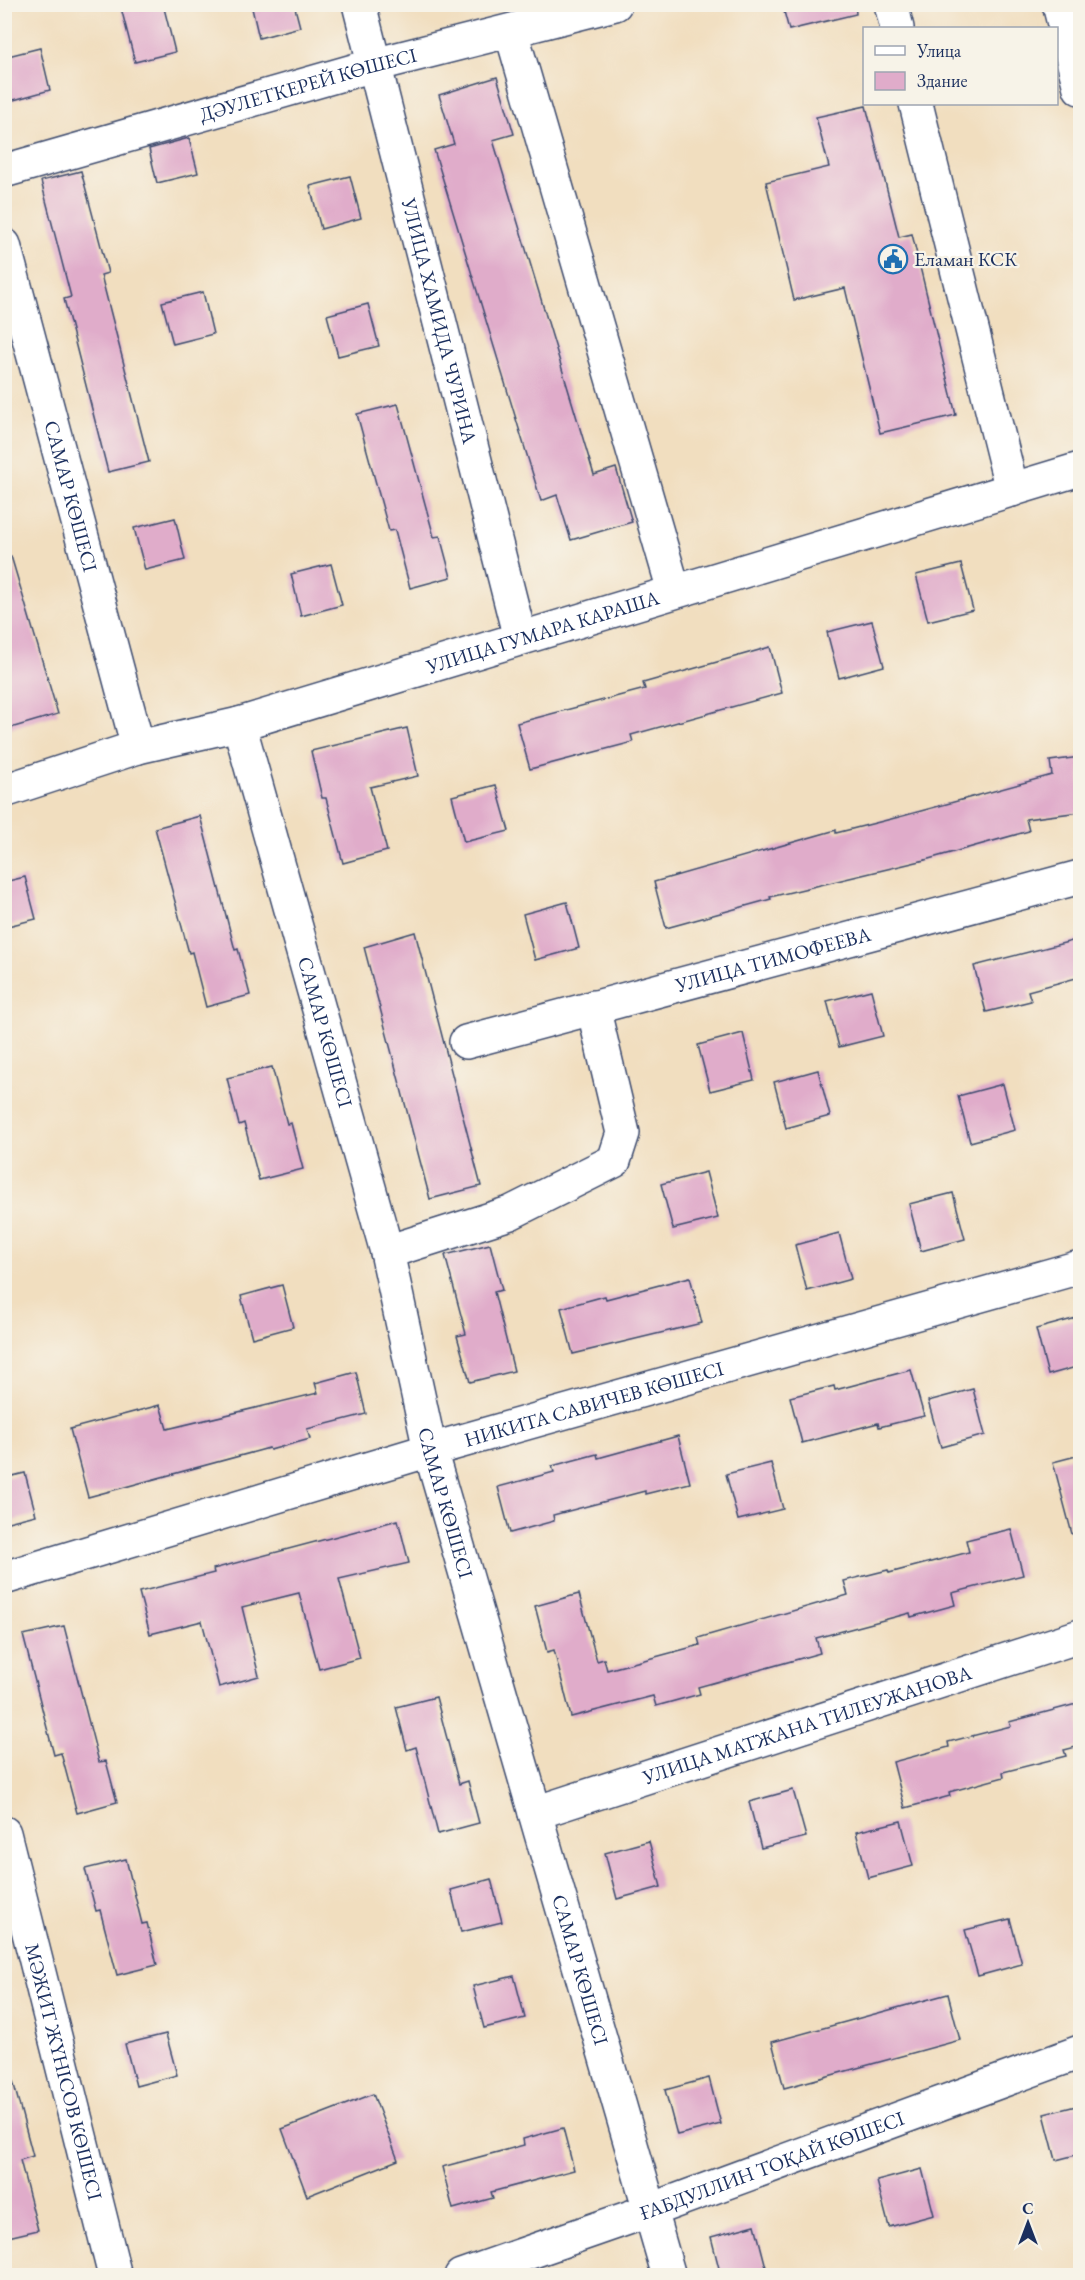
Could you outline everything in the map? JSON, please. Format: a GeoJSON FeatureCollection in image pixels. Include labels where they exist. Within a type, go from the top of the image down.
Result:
{"type":"FeatureCollection","features":[{"type":"Feature","properties":{"kind":"street","name":"УЛИЦА ХАМИДА ЧУРИНА"},"geometry":{"type":"LineString","coordinates":[[359,4],[520,638]]}},
{"type":"Feature","properties":{"kind":"street","name":"ДӘУЛЕТКЕРЕЙ КӨШЕСІ"},"geometry":{"type":"LineString","coordinates":[[4,171],[374,65],[615,4]]}},
{"type":"Feature","properties":{"kind":"street"},"geometry":{"type":"LineString","coordinates":[[891,4],[897,27]]}},
{"type":"Feature","properties":{"kind":"street"},"geometry":{"type":"LineString","coordinates":[[1059,4],[1080,88]]}},
{"type":"Feature","properties":{"kind":"street"},"geometry":{"type":"LineString","coordinates":[[512,31],[674,591]]}},
{"type":"Feature","properties":{"kind":"street"},"geometry":{"type":"LineString","coordinates":[[916,105],[1012,490]]}},
{"type":"Feature","properties":{"kind":"street","name":"САМАР КӨШЕСІ"},"geometry":{"type":"LineString","coordinates":[[4,245],[138,747]]}},
{"type":"Feature","properties":{"kind":"street","name":"УЛИЦА ГУМАРА КАРАША"},"geometry":{"type":"LineString","coordinates":[[4,790],[138,747],[239,724],[1080,470]]}},
{"type":"Feature","properties":{"kind":"street","name":"САМАР КӨШЕСІ"},"geometry":{"type":"LineString","coordinates":[[239,724],[387,1252],[430,1450],[669,2276]]}},
{"type":"Feature","properties":{"kind":"street","name":"УЛИЦА ТИМОФЕЕВА"},"geometry":{"type":"LineString","coordinates":[[466,1042],[1080,877]]}},
{"type":"Feature","properties":{"kind":"street"},"geometry":{"type":"LineString","coordinates":[[387,1252],[510,1213],[614,1161],[623,1134],[593,1007]]}},
{"type":"Feature","properties":{"kind":"street","name":"НИКИТА САВИЧЕВ КӨШЕСІ"},"geometry":{"type":"LineString","coordinates":[[4,1578],[430,1450],[1080,1267]]}},
{"type":"Feature","properties":{"kind":"street","name":"УЛИЦА МАТЖАНА ТИЛЕУЖАНОВА"},"geometry":{"type":"LineString","coordinates":[[535,1813],[1080,1636]]}},
{"type":"Feature","properties":{"kind":"street","name":"МӘЖИТ ЖҮНІСОВ КӨШЕСІ"},"geometry":{"type":"LineString","coordinates":[[4,1833],[115,2276]]}},
{"type":"Feature","properties":{"kind":"street","name":"ҒАБДУЛЛИН ТОҚАЙ КӨШЕСІ"},"geometry":{"type":"LineString","coordinates":[[461,2276],[651,2210],[1080,2052]]}},
{"type":"Feature","properties":{"kind":"building"},"geometry":{"type":"Polygon","coordinates":[[[120,4],[163,4],[175,52],[135,62],[120,4]]]}},
{"type":"Feature","properties":{"kind":"building"},"geometry":{"type":"Polygon","coordinates":[[[251,4],[294,4],[300,27],[259,38],[251,4]]]}},
{"type":"Feature","properties":{"kind":"building"},"geometry":{"type":"Polygon","coordinates":[[[782,4],[855,4],[856,14],[789,30],[782,4]]]}},
{"type":"Feature","properties":{"kind":"building"},"geometry":{"type":"Polygon","coordinates":[[[40,48],[50,90],[10,101],[4,80],[4,57],[40,48]]]}},
{"type":"Feature","properties":{"kind":"building"},"geometry":{"type":"Polygon","coordinates":[[[497,77],[514,134],[493,140],[594,475],[616,468],[632,522],[571,540],[557,495],[541,501],[434,150],[454,144],[439,95],[497,77]]]}},
{"type":"Feature","properties":{"kind":"building"},"geometry":{"type":"Polygon","coordinates":[[[866,106],[899,237],[912,234],[956,415],[880,433],[845,288],[794,300],[766,182],[829,167],[816,117],[866,106]]]}},
{"type":"Feature","properties":{"kind":"building"},"geometry":{"type":"Polygon","coordinates":[[[189,138],[198,173],[157,183],[149,149],[189,138]]]}},
{"type":"Feature","properties":{"kind":"building"},"geometry":{"type":"Polygon","coordinates":[[[81,171],[108,273],[101,275],[149,462],[108,472],[64,299],[71,297],[41,181],[81,171]]]}},
{"type":"Feature","properties":{"kind":"building"},"geometry":{"type":"Polygon","coordinates":[[[350,176],[361,218],[321,229],[310,186],[350,176]]]}},
{"type":"Feature","properties":{"kind":"building"},"geometry":{"type":"Polygon","coordinates":[[[203,292],[213,334],[173,344],[162,302],[203,292]]]}},
{"type":"Feature","properties":{"kind":"building"},"geometry":{"type":"Polygon","coordinates":[[[368,304],[379,346],[338,356],[327,315],[368,304]]]}},
{"type":"Feature","properties":{"kind":"building"},"geometry":{"type":"Polygon","coordinates":[[[398,404],[434,537],[440,536],[451,577],[410,588],[395,530],[389,531],[357,414],[398,404]]]}},
{"type":"Feature","properties":{"kind":"building"},"geometry":{"type":"Polygon","coordinates":[[[175,518],[185,560],[145,570],[134,528],[175,518]]]}},
{"type":"Feature","properties":{"kind":"building"},"geometry":{"type":"Polygon","coordinates":[[[4,556],[11,556],[58,714],[4,730],[4,556]]]}},
{"type":"Feature","properties":{"kind":"building"},"geometry":{"type":"Polygon","coordinates":[[[331,564],[342,605],[301,616],[291,574],[331,564]]]}},
{"type":"Feature","properties":{"kind":"building"},"geometry":{"type":"Polygon","coordinates":[[[961,564],[973,610],[928,621],[916,575],[961,564]]]}},
{"type":"Feature","properties":{"kind":"building"},"geometry":{"type":"Polygon","coordinates":[[[872,621],[884,666],[839,678],[827,632],[872,621]]]}},
{"type":"Feature","properties":{"kind":"building"},"geometry":{"type":"Polygon","coordinates":[[[770,647],[782,693],[631,735],[633,742],[530,769],[517,723],[645,689],[643,683],[770,647]]]}},
{"type":"Feature","properties":{"kind":"building"},"geometry":{"type":"Polygon","coordinates":[[[407,728],[418,776],[370,787],[387,851],[343,863],[326,798],[322,798],[311,751],[407,728]]]}},
{"type":"Feature","properties":{"kind":"building"},"geometry":{"type":"Polygon","coordinates":[[[1080,757],[1080,812],[1026,819],[1029,831],[925,860],[770,897],[771,899],[666,928],[654,882],[836,830],[836,833],[1052,775],[1050,761],[1080,757]]]}},
{"type":"Feature","properties":{"kind":"building"},"geometry":{"type":"Polygon","coordinates":[[[496,785],[509,831],[464,842],[452,796],[496,785]]]}},
{"type":"Feature","properties":{"kind":"building"},"geometry":{"type":"Polygon","coordinates":[[[200,816],[235,950],[238,949],[250,995],[206,1007],[155,828],[200,816]]]}},
{"type":"Feature","properties":{"kind":"building"},"geometry":{"type":"Polygon","coordinates":[[[25,877],[36,919],[4,927],[4,882],[25,877]]]}},
{"type":"Feature","properties":{"kind":"building"},"geometry":{"type":"Polygon","coordinates":[[[567,902],[579,948],[535,960],[523,914],[567,902]]]}},
{"type":"Feature","properties":{"kind":"building"},"geometry":{"type":"Polygon","coordinates":[[[415,932],[481,1186],[430,1199],[364,947],[415,932]]]}},
{"type":"Feature","properties":{"kind":"building"},"geometry":{"type":"Polygon","coordinates":[[[1080,939],[1080,977],[1028,991],[1031,1001],[986,1012],[974,966],[1080,939]]]}},
{"type":"Feature","properties":{"kind":"building"},"geometry":{"type":"Polygon","coordinates":[[[871,990],[883,1036],[839,1047],[827,1001],[871,990]]]}},
{"type":"Feature","properties":{"kind":"building"},"geometry":{"type":"Polygon","coordinates":[[[743,1033],[754,1080],[710,1091],[698,1045],[743,1033]]]}},
{"type":"Feature","properties":{"kind":"building"},"geometry":{"type":"Polygon","coordinates":[[[272,1067],[287,1124],[291,1123],[303,1169],[259,1180],[244,1123],[239,1125],[227,1078],[272,1067]]]}},
{"type":"Feature","properties":{"kind":"building"},"geometry":{"type":"Polygon","coordinates":[[[818,1070],[830,1116],[786,1128],[774,1082],[818,1070]]]}},
{"type":"Feature","properties":{"kind":"building"},"geometry":{"type":"Polygon","coordinates":[[[1003,1084],[1015,1130],[970,1142],[958,1096],[1003,1084]]]}},
{"type":"Feature","properties":{"kind":"building"},"geometry":{"type":"Polygon","coordinates":[[[706,1172],[718,1218],[673,1229],[661,1184],[706,1172]]]}},
{"type":"Feature","properties":{"kind":"building"},"geometry":{"type":"Polygon","coordinates":[[[953,1193],[965,1239],[921,1251],[909,1204],[953,1193]]]}},
{"type":"Feature","properties":{"kind":"building"},"geometry":{"type":"Polygon","coordinates":[[[839,1233],[851,1279],[807,1291],[795,1245],[839,1233]]]}},
{"type":"Feature","properties":{"kind":"building"},"geometry":{"type":"Polygon","coordinates":[[[490,1244],[502,1290],[494,1292],[514,1371],[470,1382],[457,1336],[466,1334],[445,1255],[490,1244]]]}},
{"type":"Feature","properties":{"kind":"building"},"geometry":{"type":"Polygon","coordinates":[[[690,1277],[702,1323],[573,1354],[561,1308],[690,1277]]]}},
{"type":"Feature","properties":{"kind":"building"},"geometry":{"type":"Polygon","coordinates":[[[282,1285],[293,1327],[252,1338],[241,1296],[282,1285]]]}},
{"type":"Feature","properties":{"kind":"building"},"geometry":{"type":"Polygon","coordinates":[[[1080,1317],[1080,1366],[1048,1375],[1036,1329],[1080,1317]]]}},
{"type":"Feature","properties":{"kind":"building"},"geometry":{"type":"Polygon","coordinates":[[[911,1370],[924,1416],[879,1427],[878,1423],[802,1443],[790,1397],[834,1386],[835,1390],[911,1370]]]}},
{"type":"Feature","properties":{"kind":"building"},"geometry":{"type":"Polygon","coordinates":[[[356,1372],[366,1414],[307,1429],[310,1439],[88,1497],[70,1429],[160,1405],[167,1429],[318,1393],[315,1383],[356,1372]]]}},
{"type":"Feature","properties":{"kind":"building"},"geometry":{"type":"Polygon","coordinates":[[[973,1389],[985,1435],[941,1447],[928,1401],[973,1389]]]}},
{"type":"Feature","properties":{"kind":"building"},"geometry":{"type":"Polygon","coordinates":[[[678,1436],[690,1483],[645,1494],[645,1491],[553,1515],[554,1521],[510,1533],[498,1487],[554,1472],[552,1466],[597,1454],[598,1458],[678,1436]]]}},
{"type":"Feature","properties":{"kind":"building"},"geometry":{"type":"Polygon","coordinates":[[[1080,1455],[1080,1533],[1072,1534],[1053,1462],[1080,1455]]]}},
{"type":"Feature","properties":{"kind":"building"},"geometry":{"type":"Polygon","coordinates":[[[771,1463],[783,1509],[738,1520],[726,1474],[771,1463]]]}},
{"type":"Feature","properties":{"kind":"building"},"geometry":{"type":"Polygon","coordinates":[[[25,1473],[36,1515],[4,1523],[4,1478],[25,1473]]]}},
{"type":"Feature","properties":{"kind":"building"},"geometry":{"type":"Polygon","coordinates":[[[398,1520],[409,1563],[339,1579],[360,1658],[319,1669],[299,1593],[242,1607],[259,1676],[219,1687],[202,1621],[150,1634],[139,1592],[214,1573],[213,1569],[398,1520]]]}},
{"type":"Feature","properties":{"kind":"building"},"geometry":{"type":"Polygon","coordinates":[[[1011,1529],[1023,1575],[952,1593],[955,1605],[911,1617],[910,1613],[816,1638],[820,1653],[698,1687],[700,1694],[656,1706],[653,1696],[571,1717],[554,1650],[547,1652],[535,1606],[579,1594],[597,1661],[604,1659],[607,1670],[700,1645],[698,1638],[848,1595],[844,1581],[888,1570],[889,1573],[969,1552],[966,1540],[1011,1529]]]}},
{"type":"Feature","properties":{"kind":"building"},"geometry":{"type":"Polygon","coordinates":[[[64,1626],[99,1762],[106,1761],[117,1802],[77,1813],[61,1753],[54,1755],[23,1635],[64,1626]]]}},
{"type":"Feature","properties":{"kind":"building"},"geometry":{"type":"Polygon","coordinates":[[[436,1697],[459,1784],[468,1781],[479,1823],[438,1834],[416,1747],[407,1750],[396,1707],[436,1697]]]}},
{"type":"Feature","properties":{"kind":"building"},"geometry":{"type":"Polygon","coordinates":[[[1080,1703],[1080,1746],[1064,1750],[1066,1756],[1003,1772],[1004,1777],[949,1792],[950,1796],[905,1808],[893,1762],[949,1747],[948,1742],[1011,1726],[1009,1722],[1080,1703]]]}},
{"type":"Feature","properties":{"kind":"building"},"geometry":{"type":"Polygon","coordinates":[[[793,1790],[806,1837],[761,1848],[749,1802],[793,1790]]]}},
{"type":"Feature","properties":{"kind":"building"},"geometry":{"type":"Polygon","coordinates":[[[901,1821],[913,1866],[868,1878],[856,1832],[901,1821]]]}},
{"type":"Feature","properties":{"kind":"building"},"geometry":{"type":"Polygon","coordinates":[[[649,1841],[661,1887],[617,1899],[605,1853],[649,1841]]]}},
{"type":"Feature","properties":{"kind":"building"},"geometry":{"type":"Polygon","coordinates":[[[126,1859],[142,1924],[147,1923],[157,1965],[117,1975],[100,1910],[96,1911],[85,1869],[126,1859]]]}},
{"type":"Feature","properties":{"kind":"building"},"geometry":{"type":"Polygon","coordinates":[[[491,1879],[502,1922],[461,1932],[451,1890],[491,1879]]]}},
{"type":"Feature","properties":{"kind":"building"},"geometry":{"type":"Polygon","coordinates":[[[1010,1919],[1022,1964],[978,1976],[965,1930],[1010,1919]]]}},
{"type":"Feature","properties":{"kind":"building"},"geometry":{"type":"Polygon","coordinates":[[[514,1976],[525,2018],[484,2028],[473,1986],[514,1976]]]}},
{"type":"Feature","properties":{"kind":"building"},"geometry":{"type":"Polygon","coordinates":[[[948,1994],[960,2040],[784,2088],[772,2042],[948,1994]]]}},
{"type":"Feature","properties":{"kind":"building"},"geometry":{"type":"Polygon","coordinates":[[[166,2034],[177,2075],[136,2086],[125,2044],[166,2034]]]}},
{"type":"Feature","properties":{"kind":"building"},"geometry":{"type":"Polygon","coordinates":[[[709,2078],[721,2124],[677,2135],[665,2090],[709,2078]]]}},
{"type":"Feature","properties":{"kind":"building"},"geometry":{"type":"Polygon","coordinates":[[[13,2081],[33,2156],[20,2160],[38,2230],[4,2238],[4,2082],[13,2081]]]}},
{"type":"Feature","properties":{"kind":"building"},"geometry":{"type":"Polygon","coordinates":[[[373,2094],[398,2160],[307,2196],[282,2129],[373,2094]]]}},
{"type":"Feature","properties":{"kind":"building"},"geometry":{"type":"Polygon","coordinates":[[[1080,2105],[1080,2154],[1056,2160],[1044,2114],[1080,2105]]]}},
{"type":"Feature","properties":{"kind":"building"},"geometry":{"type":"Polygon","coordinates":[[[563,2128],[574,2170],[491,2192],[493,2198],[453,2209],[442,2167],[524,2145],[523,2139],[563,2128]]]}},
{"type":"Feature","properties":{"kind":"building"},"geometry":{"type":"Polygon","coordinates":[[[922,2169],[934,2215],[889,2227],[877,2181],[922,2169]]]}},
{"type":"Feature","properties":{"kind":"building"},"geometry":{"type":"Polygon","coordinates":[[[755,2225],[767,2271],[750,2276],[721,2276],[711,2237],[755,2225]]]}},
{"type":"Feature","properties":{"kind":"place","name":"Еламан КСК"},"geometry":{"type":"Point","coordinates":[893,259]}}]}
